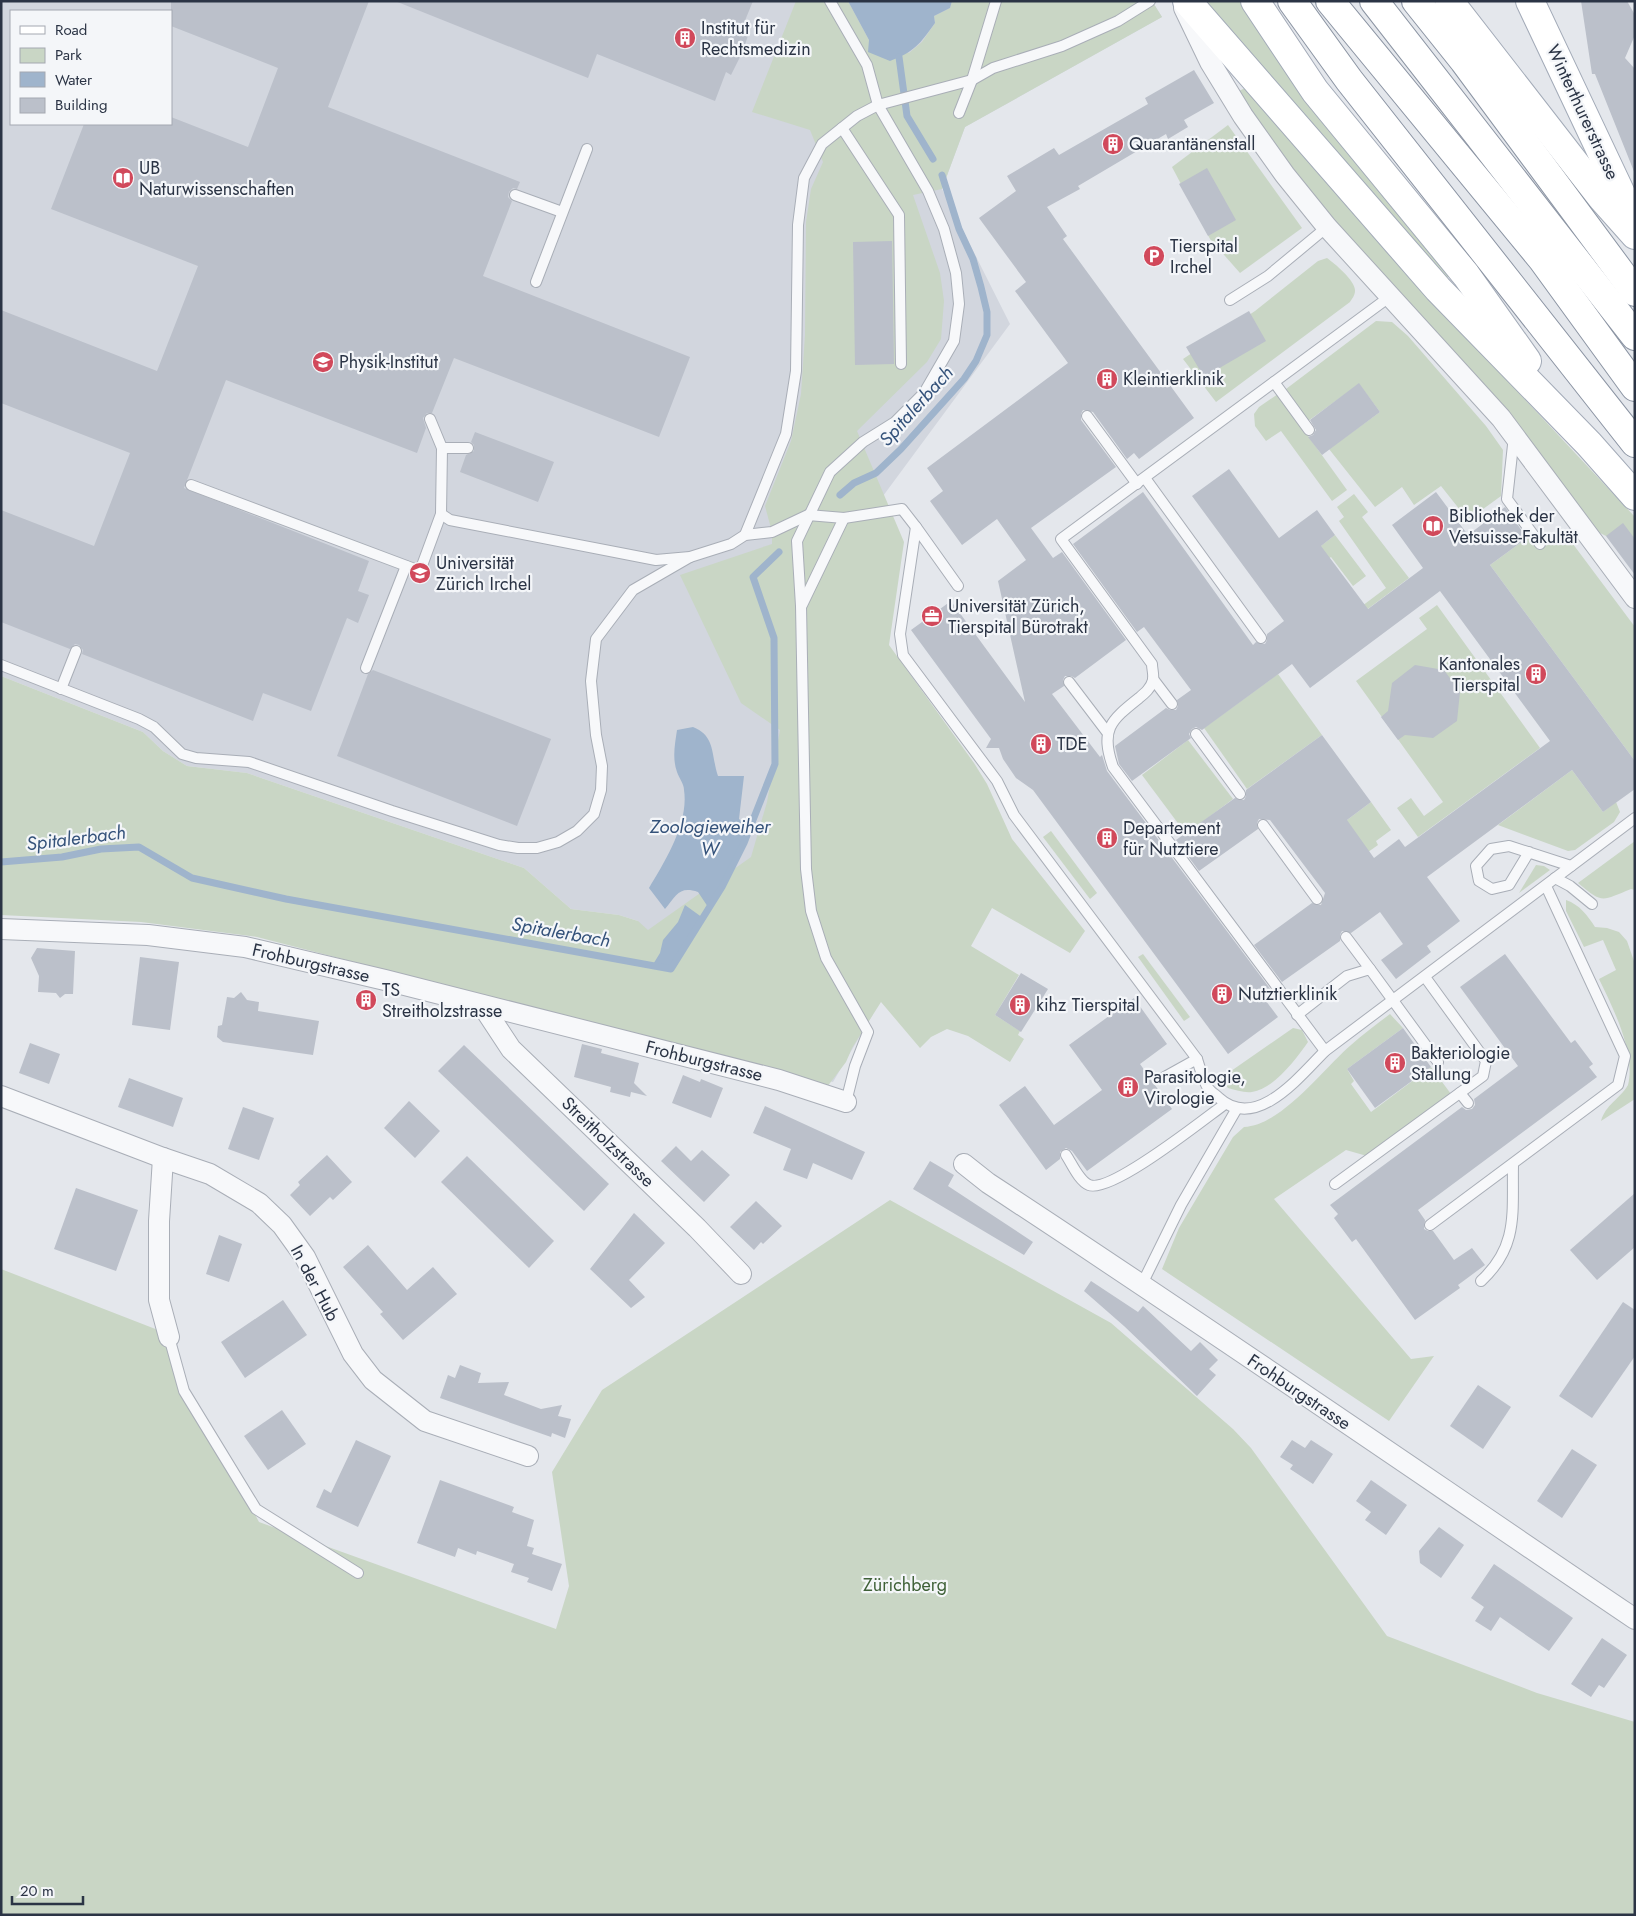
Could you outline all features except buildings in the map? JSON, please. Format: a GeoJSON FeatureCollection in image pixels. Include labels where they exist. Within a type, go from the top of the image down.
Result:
{"type":"FeatureCollection","features":[{"type":"Feature","properties":{"kind":"main road"},"geometry":{"type":"LineString","coordinates":[[1187,1],[1419,268],[1588,444],[1635,496]]}},
{"type":"Feature","properties":{"kind":"main road"},"geometry":{"type":"LineString","coordinates":[[1292,1],[1349,80],[1635,443]]}},
{"type":"Feature","properties":{"kind":"main road"},"geometry":{"type":"LineString","coordinates":[[1330,1],[1542,260],[1635,387]]}},
{"type":"Feature","properties":{"kind":"main road"},"geometry":{"type":"LineString","coordinates":[[1374,1],[1635,336]]}},
{"type":"Feature","properties":{"kind":"main road"},"geometry":{"type":"LineString","coordinates":[[1416,1],[1470,69],[1635,292]]}},
{"type":"Feature","properties":{"kind":"main road"},"geometry":{"type":"LineString","coordinates":[[1449,1],[1602,198],[1635,234]]}},
{"type":"Feature","properties":{"kind":"main road","name":"Winterthurerstrasse"},"geometry":{"type":"LineString","coordinates":[[1530,1],[1635,222]]}},
{"type":"Feature","properties":{"kind":"main road"},"geometry":{"type":"LineString","coordinates":[[1259,8],[1315,90],[1466,275],[1588,444]]}},
{"type":"Feature","properties":{"kind":"street"},"geometry":{"type":"LineString","coordinates":[[1181,1],[1210,62],[1243,116],[1285,175],[1327,227],[1392,295],[1514,435],[1635,598]]}},
{"type":"Feature","properties":{"kind":"street","name":"Frohburgstrasse"},"geometry":{"type":"LineString","coordinates":[[1,929],[148,935],[245,947],[779,1080],[846,1102]]}},
{"type":"Feature","properties":{"kind":"street","name":"Streitholzstrasse"},"geometry":{"type":"LineString","coordinates":[[482,1005],[511,1049],[690,1222],[741,1274]]}},
{"type":"Feature","properties":{"kind":"street","name":"In der Hub"},"geometry":{"type":"LineString","coordinates":[[1,1096],[210,1174],[259,1203],[282,1226],[305,1257],[353,1354],[373,1380],[425,1421],[528,1456]]}},
{"type":"Feature","properties":{"kind":"street"},"geometry":{"type":"LineString","coordinates":[[163,1158],[159,1221],[159,1300],[169,1337]]}},
{"type":"Feature","properties":{"kind":"street","name":"Frohburgstrasse"},"geometry":{"type":"LineString","coordinates":[[964,1164],[988,1183],[1142,1284],[1296,1391],[1635,1618]]}},
{"type":"Feature","properties":{"kind":"lane"},"geometry":{"type":"LineString","coordinates":[[830,1],[867,65],[878,105],[919,172],[944,229],[956,273],[959,304],[954,341],[924,393],[895,422],[863,442],[830,472],[797,540],[801,606],[806,869],[811,911],[826,958],[868,1032],[855,1066],[846,1102]]}},
{"type":"Feature","properties":{"kind":"lane"},"geometry":{"type":"LineString","coordinates":[[959,114],[996,1]]}},
{"type":"Feature","properties":{"kind":"lane"},"geometry":{"type":"LineString","coordinates":[[745,535],[786,434],[796,371],[798,225],[804,178],[822,144],[857,116],[878,105],[968,82],[993,68],[1062,46],[1118,21],[1150,1]]}},
{"type":"Feature","properties":{"kind":"lane"},"geometry":{"type":"LineString","coordinates":[[842,128],[900,215],[901,364]]}},
{"type":"Feature","properties":{"kind":"lane"},"geometry":{"type":"LineString","coordinates":[[536,282],[587,149]]}},
{"type":"Feature","properties":{"kind":"lane"},"geometry":{"type":"LineString","coordinates":[[515,195],[562,212]]}},
{"type":"Feature","properties":{"kind":"lane"},"geometry":{"type":"LineString","coordinates":[[1230,300],[1268,276],[1327,227]]}},
{"type":"Feature","properties":{"kind":"lane"},"geometry":{"type":"LineString","coordinates":[[1325,1051],[1113,767],[1107,749],[1107,732],[1115,717],[1148,691],[1153,679],[1152,664],[1062,539],[1392,295]]}},
{"type":"Feature","properties":{"kind":"lane"},"geometry":{"type":"LineString","coordinates":[[1274,382],[1309,430]]}},
{"type":"Feature","properties":{"kind":"lane"},"geometry":{"type":"LineString","coordinates":[[1087,416],[1141,481],[1261,638]]}},
{"type":"Feature","properties":{"kind":"lane"},"geometry":{"type":"LineString","coordinates":[[191,485],[420,571],[441,514],[442,448],[430,419]]}},
{"type":"Feature","properties":{"kind":"lane"},"geometry":{"type":"LineString","coordinates":[[1514,435],[1506,499],[1540,544]]}},
{"type":"Feature","properties":{"kind":"lane"},"geometry":{"type":"LineString","coordinates":[[442,448],[468,448]]}},
{"type":"Feature","properties":{"kind":"lane"},"geometry":{"type":"LineString","coordinates":[[441,514],[450,520],[656,560],[690,557],[732,544],[745,535],[772,532],[808,515],[844,518],[902,509],[958,586]]}},
{"type":"Feature","properties":{"kind":"lane"},"geometry":{"type":"LineString","coordinates":[[801,606],[844,518]]}},
{"type":"Feature","properties":{"kind":"lane"},"geometry":{"type":"LineString","coordinates":[[916,527],[900,634],[904,655],[997,781],[1014,815],[1197,1059],[1208,1088],[1225,1104],[1236,1110],[1264,1106],[1284,1091],[1325,1051],[1635,818]]}},
{"type":"Feature","properties":{"kind":"lane"},"geometry":{"type":"LineString","coordinates":[[1,665],[139,719],[154,727],[182,754],[196,758],[249,762],[499,845],[537,848],[558,842],[577,831],[594,814],[601,790],[602,766],[596,735],[591,681],[596,640],[633,590],[690,557]]}},
{"type":"Feature","properties":{"kind":"lane"},"geometry":{"type":"LineString","coordinates":[[366,668],[406,566]]}},
{"type":"Feature","properties":{"kind":"lane"},"geometry":{"type":"LineString","coordinates":[[61,689],[76,651]]}},
{"type":"Feature","properties":{"kind":"lane"},"geometry":{"type":"LineString","coordinates":[[1153,679],[1172,704]]}},
{"type":"Feature","properties":{"kind":"lane"},"geometry":{"type":"LineString","coordinates":[[1070,682],[1107,732]]}},
{"type":"Feature","properties":{"kind":"lane"},"geometry":{"type":"LineString","coordinates":[[1196,734],[1240,794]]}},
{"type":"Feature","properties":{"kind":"lane"},"geometry":{"type":"LineString","coordinates":[[1263,825],[1318,899]]}},
{"type":"Feature","properties":{"kind":"lane"},"geometry":{"type":"LineString","coordinates":[[1529,852],[1508,885],[1492,890],[1479,881],[1476,866],[1491,849],[1509,846],[1529,852],[1571,866]]}},
{"type":"Feature","properties":{"kind":"lane"},"geometry":{"type":"LineString","coordinates":[[1555,878],[1570,886],[1592,904]]}},
{"type":"Feature","properties":{"kind":"lane"},"geometry":{"type":"LineString","coordinates":[[1430,1225],[1618,1086],[1625,1056],[1546,886]]}},
{"type":"Feature","properties":{"kind":"lane"},"geometry":{"type":"LineString","coordinates":[[1346,937],[1438,1062]]}},
{"type":"Feature","properties":{"kind":"lane"},"geometry":{"type":"LineString","coordinates":[[1297,1015],[1347,976],[1370,969]]}},
{"type":"Feature","properties":{"kind":"lane"},"geometry":{"type":"LineString","coordinates":[[1335,1184],[1483,1076],[1486,1061],[1424,977]]}},
{"type":"Feature","properties":{"kind":"lane"},"geometry":{"type":"LineString","coordinates":[[1161,1079],[1197,1059]]}},
{"type":"Feature","properties":{"kind":"lane"},"geometry":{"type":"LineString","coordinates":[[1460,1093],[1468,1103]]}},
{"type":"Feature","properties":{"kind":"lane"},"geometry":{"type":"LineString","coordinates":[[1066,1155],[1082,1179],[1090,1186],[1102,1185],[1123,1177],[1225,1104]]}},
{"type":"Feature","properties":{"kind":"lane"},"geometry":{"type":"LineString","coordinates":[[1142,1284],[1181,1205],[1236,1110]]}},
{"type":"Feature","properties":{"kind":"lane"},"geometry":{"type":"LineString","coordinates":[[1481,1281],[1501,1260],[1510,1240],[1513,1165]]}},
{"type":"Feature","properties":{"kind":"lane"},"geometry":{"type":"LineString","coordinates":[[169,1337],[184,1391],[256,1509],[358,1573]]}},
{"type":"Feature","properties":{"kind":"shaded area","name":"Universität Zürich Irchel"},"geometry":{"type":"Polygon","coordinates":[[[1,1],[1152,1],[1162,17],[965,127],[942,189],[1010,324],[855,534],[873,1014],[833,1082],[643,1036],[638,921],[619,915],[571,909],[524,868],[247,773],[187,766],[163,751],[143,732],[1,676],[1,1]]]}},
{"type":"Feature","properties":{"kind":"green space"},"geometry":{"type":"Polygon","coordinates":[[[796,1],[848,1],[869,40],[909,53],[922,42],[935,23],[934,16],[950,8],[952,1],[1152,1],[1162,17],[965,127],[942,189],[913,195],[940,273],[944,301],[941,339],[927,362],[857,431],[904,542],[889,645],[974,763],[987,784],[1012,839],[1085,931],[1070,953],[992,908],[971,946],[1019,975],[995,1015],[1020,1031],[1018,1035],[1024,1039],[1010,1062],[968,1036],[947,1029],[931,1037],[920,1048],[881,1002],[852,1048],[846,1062],[827,1087],[643,1036],[257,937],[141,922],[1,915],[1,676],[143,732],[163,751],[187,766],[247,773],[524,868],[571,909],[619,915],[638,921],[648,930],[751,857],[767,802],[780,730],[741,703],[680,575],[772,544],[772,532],[765,506],[791,441],[801,394],[805,335],[806,222],[811,189],[823,162],[810,130],[752,112],[796,1]]]}},
{"type":"Feature","properties":{"kind":"green space"},"geometry":{"type":"Polygon","coordinates":[[[1203,1],[1244,1],[1450,274],[1445,281],[1203,1]]]}},
{"type":"Feature","properties":{"kind":"green space"},"geometry":{"type":"Polygon","coordinates":[[[1245,88],[1384,249],[1635,517],[1635,539],[1606,536],[1596,531],[1282,157],[1237,92],[1245,88]]]}},
{"type":"Feature","properties":{"kind":"green space"},"geometry":{"type":"Polygon","coordinates":[[[1228,125],[1302,228],[1240,273],[1210,239],[1172,167],[1228,125]]]}},
{"type":"Feature","properties":{"kind":"green space"},"geometry":{"type":"Polygon","coordinates":[[[1327,258],[1352,282],[1355,292],[1350,302],[1216,402],[1183,359],[1255,311],[1318,261],[1327,258]]]}},
{"type":"Feature","properties":{"kind":"green space"},"geometry":{"type":"Polygon","coordinates":[[[1376,321],[1392,322],[1408,336],[1486,426],[1503,450],[1501,496],[1468,520],[1441,486],[1414,505],[1402,487],[1375,507],[1329,449],[1380,412],[1359,384],[1308,421],[1286,389],[1376,321]]]}},
{"type":"Feature","properties":{"kind":"green space"},"geometry":{"type":"Polygon","coordinates":[[[1278,394],[1347,490],[1332,501],[1281,431],[1266,441],[1255,426],[1254,414],[1259,407],[1278,394]]]}},
{"type":"Feature","properties":{"kind":"green space"},"geometry":{"type":"Polygon","coordinates":[[[1354,494],[1368,512],[1362,517],[1409,578],[1345,626],[1304,559],[1335,535],[1366,576],[1353,586],[1331,557],[1318,566],[1346,618],[1386,588],[1339,521],[1344,517],[1337,507],[1354,494]]]}},
{"type":"Feature","properties":{"kind":"green space"},"geometry":{"type":"Polygon","coordinates":[[[1561,528],[1635,627],[1635,761],[1490,565],[1534,533],[1542,543],[1561,528]]]}},
{"type":"Feature","properties":{"kind":"green space"},"geometry":{"type":"Polygon","coordinates":[[[1437,605],[1540,748],[1418,837],[1397,808],[1411,798],[1424,816],[1443,802],[1356,681],[1427,629],[1419,618],[1437,605]]]}},
{"type":"Feature","properties":{"kind":"green space"},"geometry":{"type":"Polygon","coordinates":[[[1278,674],[1322,735],[1247,789],[1204,728],[1278,674]]]}},
{"type":"Feature","properties":{"kind":"green space"},"geometry":{"type":"Polygon","coordinates":[[[1188,740],[1233,799],[1186,834],[1142,775],[1188,740]]]}},
{"type":"Feature","properties":{"kind":"green space"},"geometry":{"type":"Polygon","coordinates":[[[1572,770],[1603,812],[1616,802],[1620,812],[1614,822],[1575,850],[1568,851],[1498,825],[1572,770]]]}},
{"type":"Feature","properties":{"kind":"green space"},"geometry":{"type":"Polygon","coordinates":[[[1371,802],[1391,830],[1376,841],[1378,845],[1327,881],[1347,820],[1371,802]]]}},
{"type":"Feature","properties":{"kind":"green space"},"geometry":{"type":"Polygon","coordinates":[[[1051,831],[1097,893],[1090,899],[1043,837],[1051,831]]]}},
{"type":"Feature","properties":{"kind":"green space"},"geometry":{"type":"Polygon","coordinates":[[[1635,841],[1635,890],[1631,889],[1608,898],[1603,898],[1593,894],[1578,883],[1635,841]]]}},
{"type":"Feature","properties":{"kind":"green space"},"geometry":{"type":"Polygon","coordinates":[[[1536,865],[1544,866],[1550,870],[1519,893],[1536,865]]]}},
{"type":"Feature","properties":{"kind":"green space"},"geometry":{"type":"Polygon","coordinates":[[[1566,900],[1579,908],[1595,927],[1619,932],[1627,941],[1635,964],[1635,1099],[1601,1121],[1609,1106],[1621,1095],[1628,1085],[1630,1072],[1629,1059],[1622,1031],[1599,979],[1616,970],[1603,940],[1584,947],[1566,911],[1566,900]]]}},
{"type":"Feature","properties":{"kind":"green space"},"geometry":{"type":"Polygon","coordinates":[[[1143,954],[1190,1017],[1184,1021],[1138,957],[1143,954]]]}},
{"type":"Feature","properties":{"kind":"green space"},"geometry":{"type":"Polygon","coordinates":[[[1390,1014],[1403,1028],[1347,1069],[1354,1081],[1351,1084],[1371,1112],[1431,1067],[1451,1094],[1367,1156],[1346,1150],[1274,1199],[1411,1359],[1434,1356],[1389,1421],[1162,1269],[1179,1228],[1233,1137],[1244,1127],[1258,1124],[1273,1117],[1287,1107],[1351,1045],[1390,1014]]]}},
{"type":"Feature","properties":{"kind":"green space"},"geometry":{"type":"Polygon","coordinates":[[[1293,1028],[1302,1030],[1308,1042],[1284,1072],[1260,1090],[1243,1092],[1228,1088],[1221,1078],[1293,1028]]]}},
{"type":"Feature","properties":{"kind":"green space","name":"Zürichberg"},"geometry":{"type":"Polygon","coordinates":[[[890,1200],[1111,1323],[1233,1429],[1251,1448],[1387,1636],[1537,1693],[1635,1722],[1635,1915],[1,1915],[1,1269],[158,1330],[259,1522],[556,1629],[569,1586],[552,1472],[602,1390],[890,1200]]]}},
{"type":"Feature","properties":{"kind":"water"},"geometry":{"type":"Polygon","coordinates":[[[848,1],[952,1],[950,8],[934,16],[935,23],[925,37],[911,51],[890,61],[868,52],[869,40],[848,1]]]}},
{"type":"Feature","properties":{"kind":"water","name":"Zoologieweiher W"},"geometry":{"type":"Polygon","coordinates":[[[693,727],[706,736],[709,741],[718,776],[744,776],[739,819],[751,829],[710,910],[698,892],[692,890],[679,893],[665,909],[649,888],[674,841],[683,815],[685,803],[684,788],[677,772],[674,751],[677,730],[693,727]]]}},
{"type":"Feature","properties":{"kind":"water"},"geometry":{"type":"Polygon","coordinates":[[[685,905],[703,918],[671,969],[652,966],[660,953],[663,940],[678,922],[685,905]]]}},
{"type":"Feature","properties":{"kind":"waterway","name":"Spitalerbach"},"geometry":{"type":"LineString","coordinates":[[899,57],[907,116],[933,159]]}},
{"type":"Feature","properties":{"kind":"waterway","name":"Spitalerbach"},"geometry":{"type":"LineString","coordinates":[[840,495],[854,483],[876,473],[901,449],[964,379],[976,361],[987,335],[987,312],[981,287],[973,259],[959,229],[942,175]]}},
{"type":"Feature","properties":{"kind":"waterway","name":"Spitalerbach"},"geometry":{"type":"LineString","coordinates":[[1,862],[62,857],[101,849],[139,847],[192,878],[286,899],[671,969],[722,887],[744,843],[775,764],[774,638],[753,577],[779,552]]}},
{"type":"Feature","properties":{"kind":"place","name":"Institut für Rechtsmedizin"},"geometry":{"type":"Point","coordinates":[685,38]}},
{"type":"Feature","properties":{"kind":"place","name":"Quarantänenstall"},"geometry":{"type":"Point","coordinates":[1113,144]}},
{"type":"Feature","properties":{"kind":"place","name":"UB Naturwissenschaften"},"geometry":{"type":"Point","coordinates":[123,178]}},
{"type":"Feature","properties":{"kind":"place","name":"Tierspital Irchel"},"geometry":{"type":"Point","coordinates":[1154,256]}},
{"type":"Feature","properties":{"kind":"place","name":"Physik-Institut"},"geometry":{"type":"Point","coordinates":[323,362]}},
{"type":"Feature","properties":{"kind":"place","name":"Kleintierklinik"},"geometry":{"type":"Point","coordinates":[1107,379]}},
{"type":"Feature","properties":{"kind":"place","name":"Bibliothek der Vetsuisse-Fakultät"},"geometry":{"type":"Point","coordinates":[1433,526]}},
{"type":"Feature","properties":{"kind":"place","name":"Universität Zürich Irchel"},"geometry":{"type":"Point","coordinates":[420,573]}},
{"type":"Feature","properties":{"kind":"place","name":"Universität Zürich, Tierspital Bürotrakt"},"geometry":{"type":"Point","coordinates":[932,616]}},
{"type":"Feature","properties":{"kind":"place","name":"Kantonales Tierspital"},"geometry":{"type":"Point","coordinates":[1536,674]}},
{"type":"Feature","properties":{"kind":"place","name":"TDE"},"geometry":{"type":"Point","coordinates":[1041,744]}},
{"type":"Feature","properties":{"kind":"place","name":"Departement für Nutztiere"},"geometry":{"type":"Point","coordinates":[1107,838]}},
{"type":"Feature","properties":{"kind":"place","name":"Nutztierklinik"},"geometry":{"type":"Point","coordinates":[1222,994]}},
{"type":"Feature","properties":{"kind":"place","name":"TS Streitholzstrasse"},"geometry":{"type":"Point","coordinates":[366,1000]}},
{"type":"Feature","properties":{"kind":"place","name":"kihz Tierspital"},"geometry":{"type":"Point","coordinates":[1020,1005]}},
{"type":"Feature","properties":{"kind":"place","name":"Bakteriologie Stallung"},"geometry":{"type":"Point","coordinates":[1395,1063]}},
{"type":"Feature","properties":{"kind":"place","name":"Parasitologie, Virologie"},"geometry":{"type":"Point","coordinates":[1128,1087]}}]}
